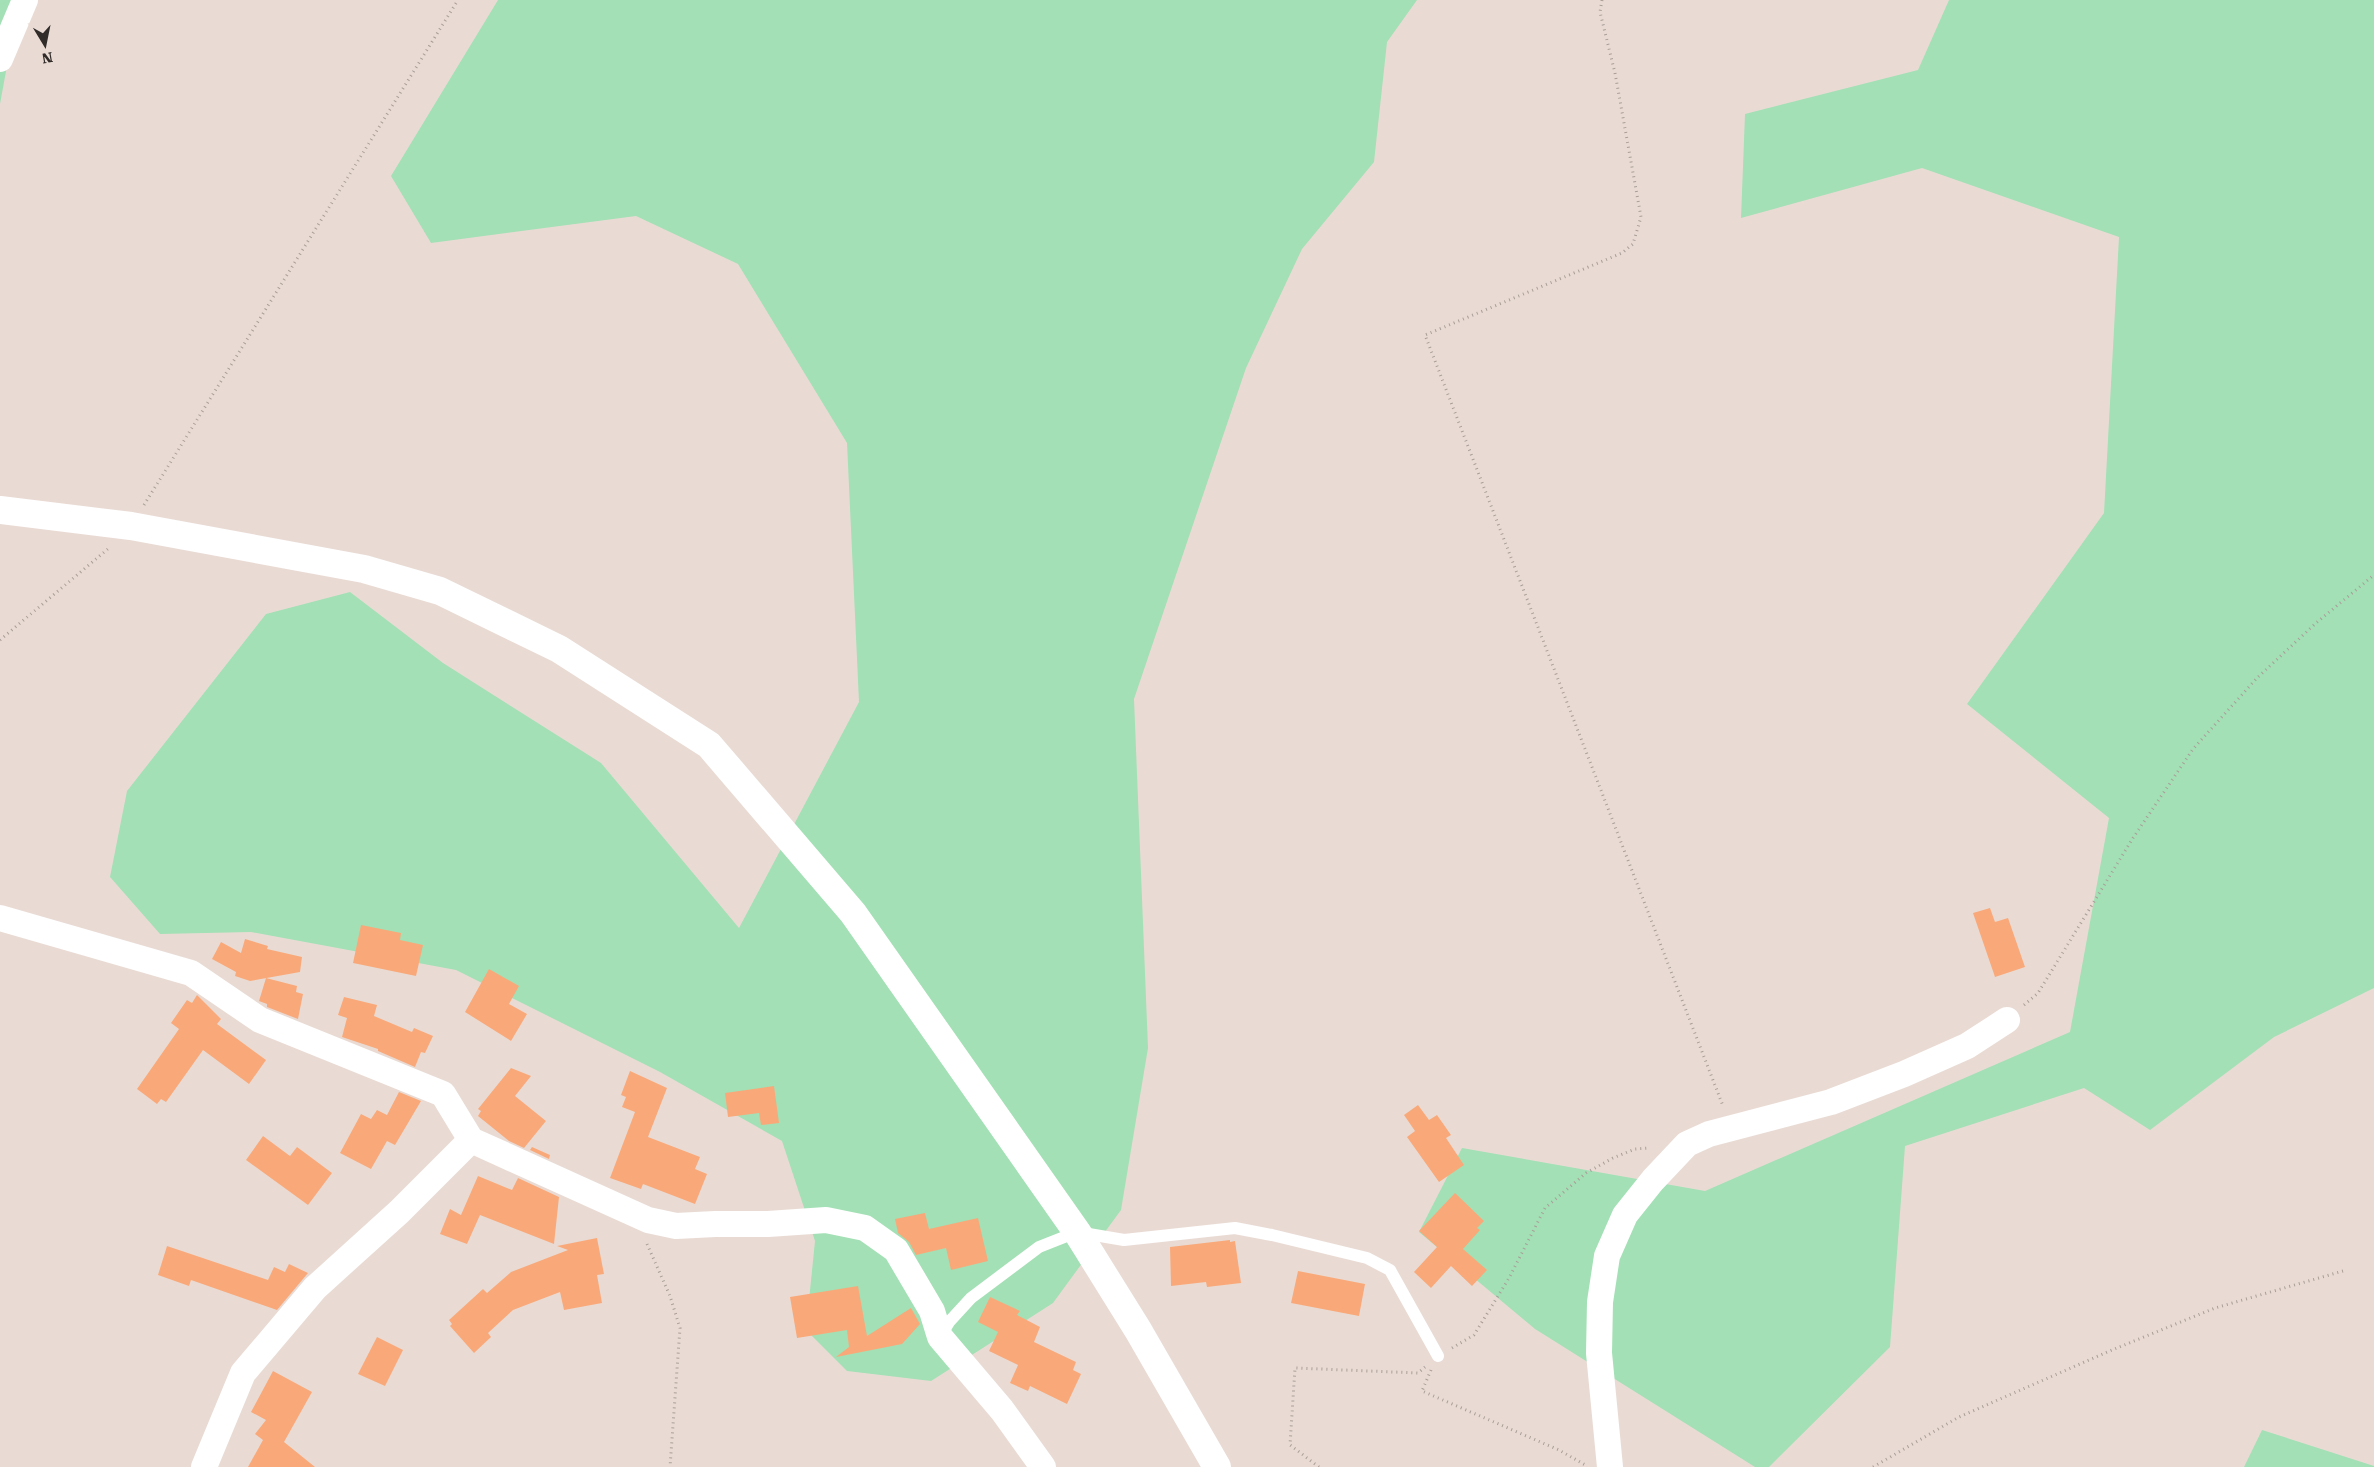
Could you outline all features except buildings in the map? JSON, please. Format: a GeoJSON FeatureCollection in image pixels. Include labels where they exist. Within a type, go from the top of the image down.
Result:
{"type":"FeatureCollection","features":[{"type":"Feature","properties":{"kind":"street"},"geometry":{"type":"LineString","coordinates":[[0,59],[25,0]]}},
{"type":"Feature","properties":{"kind":"street"},"geometry":{"type":"LineString","coordinates":[[0,510],[131,526],[364,569],[440,591],[559,649],[708,745],[853,913],[1077,1232],[1143,1339],[1217,1467]]}},
{"type":"Feature","properties":{"kind":"street"},"geometry":{"type":"LineString","coordinates":[[0,918],[191,972],[260,1020],[443,1094],[471,1140],[648,1220],[676,1226],[768,1224],[826,1220],[865,1228],[896,1250],[932,1311],[940,1337],[1002,1410],[1044,1467]]}},
{"type":"Feature","properties":{"kind":"street"},"geometry":{"type":"LineString","coordinates":[[1610,1467],[1599,1353],[1600,1302],[1607,1256],[1625,1215],[1653,1180],[1687,1144],[1709,1134],[1831,1102],[1904,1074],[1967,1046],[2008,1020]]}},
{"type":"Feature","properties":{"kind":"street"},"geometry":{"type":"LineString","coordinates":[[204,1467],[243,1373],[315,1288],[399,1212],[471,1140]]}},
{"type":"Feature","properties":{"kind":"lane"},"geometry":{"type":"LineString","coordinates":[[940,1337],[949,1322],[971,1298],[1039,1247],[1077,1232],[1124,1240],[1234,1228],[1368,1258],[1390,1270],[1438,1356]]}},
{"type":"Feature","properties":{"kind":"path"},"geometry":{"type":"LineString","coordinates":[[0,640],[105,552],[131,526],[458,0]]}},
{"type":"Feature","properties":{"kind":"path"},"geometry":{"type":"LineString","coordinates":[[1602,0],[1600,12],[1615,73],[1641,217],[1633,244],[1622,253],[1425,335],[1731,1128]]}},
{"type":"Feature","properties":{"kind":"path"},"geometry":{"type":"LineString","coordinates":[[2008,1020],[2038,993],[2133,838],[2193,749],[2257,678],[2316,623],[2374,575]]}},
{"type":"Feature","properties":{"kind":"path"},"geometry":{"type":"LineString","coordinates":[[1319,1467],[1290,1445],[1294,1368],[1418,1373],[1438,1356],[1474,1335],[1509,1278],[1546,1208],[1586,1173],[1613,1158],[1635,1150],[1687,1144]]}},
{"type":"Feature","properties":{"kind":"path"},"geometry":{"type":"LineString","coordinates":[[670,1467],[680,1328],[670,1296],[646,1240],[676,1226]]}},
{"type":"Feature","properties":{"kind":"path"},"geometry":{"type":"LineString","coordinates":[[1873,1467],[1958,1417],[2112,1350],[2216,1308],[2343,1271]]}},
{"type":"Feature","properties":{"kind":"path"},"geometry":{"type":"LineString","coordinates":[[1438,1356],[1422,1391],[1559,1450],[1589,1467]]}},
{"type":"Feature","properties":{"kind":"green space"},"geometry":{"type":"Polygon","coordinates":[[[0,0],[19,0],[0,104],[0,0]]]}},
{"type":"Feature","properties":{"kind":"green space"},"geometry":{"type":"Polygon","coordinates":[[[498,0],[1417,0],[1387,42],[1374,162],[1302,249],[1246,368],[1134,699],[1148,1048],[1121,1210],[1053,1303],[931,1381],[847,1371],[806,1330],[815,1241],[782,1141],[660,1072],[456,970],[251,932],[160,934],[110,877],[127,791],[266,614],[350,592],[443,663],[601,763],[739,928],[859,702],[847,443],[738,264],[636,216],[431,243],[391,176],[498,0]]]}},
{"type":"Feature","properties":{"kind":"green space"},"geometry":{"type":"Polygon","coordinates":[[[1949,0],[2374,0],[2374,988],[2274,1037],[2150,1130],[2084,1088],[1905,1146],[1890,1347],[1769,1467],[1755,1467],[1535,1329],[1419,1232],[1462,1148],[1705,1191],[2070,1032],[2109,818],[1967,704],[2104,513],[2119,237],[1922,168],[1741,218],[1745,114],[1918,70],[1949,0]]]}},
{"type":"Feature","properties":{"kind":"green space"},"geometry":{"type":"Polygon","coordinates":[[[2262,1430],[2374,1466],[2374,1467],[2244,1467],[2262,1430]]]}}]}
